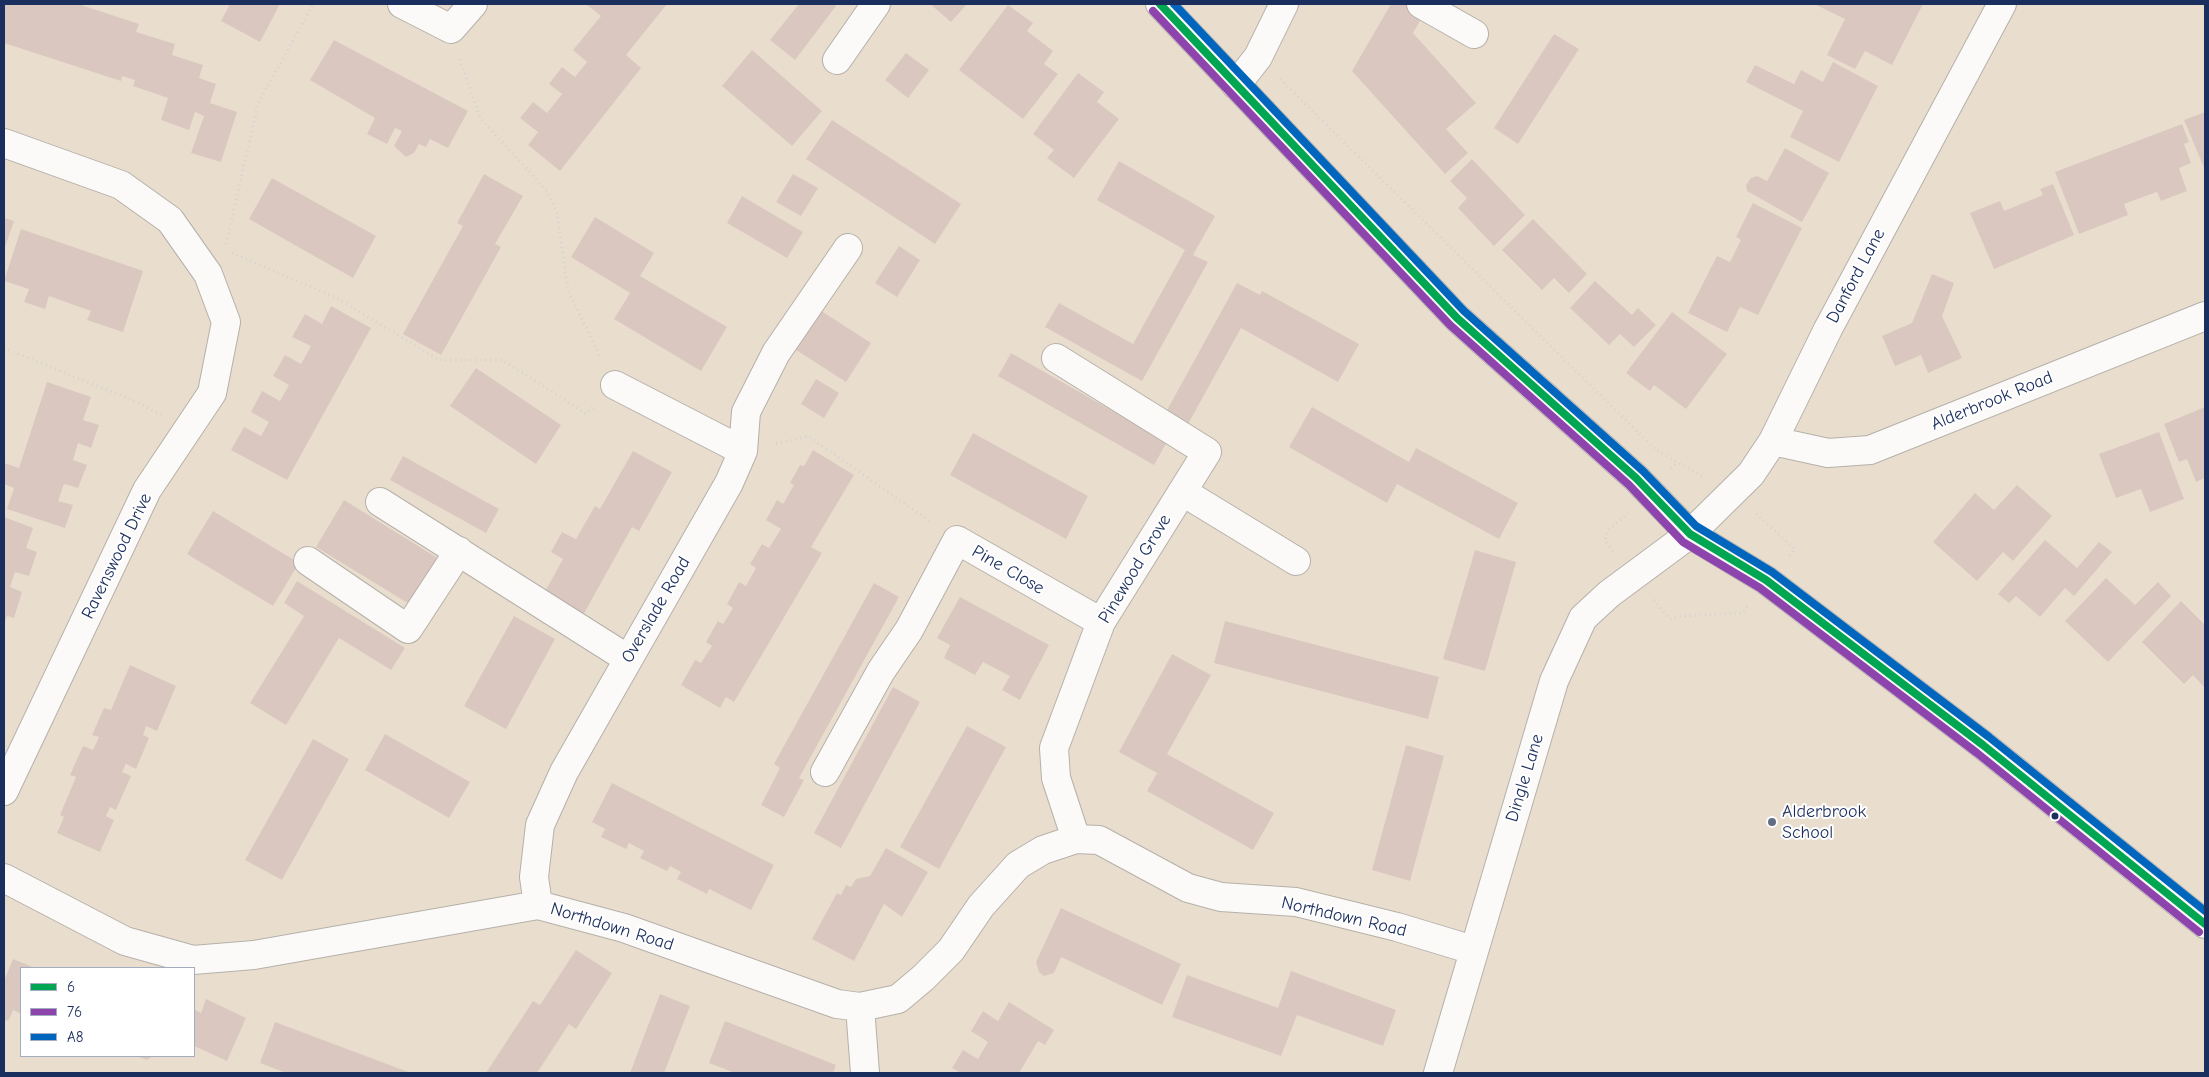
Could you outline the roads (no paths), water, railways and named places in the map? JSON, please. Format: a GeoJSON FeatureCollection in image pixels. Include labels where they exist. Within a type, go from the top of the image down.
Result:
{"type":"FeatureCollection","features":[{"type":"Feature","properties":{"kind":"street"},"geometry":{"type":"LineString","coordinates":[[402,4],[450,29],[473,4]]}},
{"type":"Feature","properties":{"kind":"street"},"geometry":{"type":"LineString","coordinates":[[837,60],[876,4]]}},
{"type":"Feature","properties":{"kind":"street"},"geometry":{"type":"LineString","coordinates":[[1160,4],[1457,318],[1636,478],[1690,534],[1766,580],[1983,745],[2205,924]]}},
{"type":"Feature","properties":{"kind":"street"},"geometry":{"type":"LineString","coordinates":[[1236,85],[1258,57],[1284,4]]}},
{"type":"Feature","properties":{"kind":"street"},"geometry":{"type":"LineString","coordinates":[[1421,4],[1474,34]]}},
{"type":"Feature","properties":{"kind":"street","name":"Danford Lane"},"geometry":{"type":"LineString","coordinates":[[1690,534],[1751,474],[1773,441],[1828,329],[2002,4]]}},
{"type":"Feature","properties":{"kind":"street","name":"Ravenswood Drive"},"geometry":{"type":"LineString","coordinates":[[4,143],[122,185],[170,220],[208,274],[226,322],[212,392],[147,490],[4,791]]}},
{"type":"Feature","properties":{"kind":"street","name":"Overslade Road"},"geometry":{"type":"LineString","coordinates":[[538,905],[534,877],[540,825],[564,772],[729,483],[743,451],[746,412],[776,353],[848,248]]}},
{"type":"Feature","properties":{"kind":"street","name":"Alderbrook Road"},"geometry":{"type":"LineString","coordinates":[[1773,441],[1828,453],[1870,450],[2205,316]]}},
{"type":"Feature","properties":{"kind":"street","name":"Pinewood Grove"},"geometry":{"type":"LineString","coordinates":[[1056,358],[1207,452],[1101,622],[1054,748],[1056,778],[1076,839]]}},
{"type":"Feature","properties":{"kind":"street"},"geometry":{"type":"LineString","coordinates":[[615,385],[743,451]]}},
{"type":"Feature","properties":{"kind":"street"},"geometry":{"type":"LineString","coordinates":[[1183,492],[1296,561]]}},
{"type":"Feature","properties":{"kind":"street"},"geometry":{"type":"LineString","coordinates":[[380,502],[628,659]]}},
{"type":"Feature","properties":{"kind":"street","name":"Dingle Lane"},"geometry":{"type":"LineString","coordinates":[[1438,1073],[1554,681],[1583,618],[1608,594],[1690,534]]}},
{"type":"Feature","properties":{"kind":"street","name":"Pine Close"},"geometry":{"type":"LineString","coordinates":[[825,772],[880,670],[909,630],[936,583],[957,540],[1101,622]]}},
{"type":"Feature","properties":{"kind":"street"},"geometry":{"type":"LineString","coordinates":[[308,562],[408,629],[459,552]]}},
{"type":"Feature","properties":{"kind":"street","name":"Northdown Road"},"geometry":{"type":"LineString","coordinates":[[4,878],[125,941],[193,960],[254,954],[538,905],[624,928],[837,1004],[860,1007],[898,999],[923,978],[951,950],[981,906],[1018,865],[1043,850],[1076,839],[1099,840],[1188,888],[1221,897],[1296,902],[1398,927],[1473,950]]}},
{"type":"Feature","properties":{"kind":"street"},"geometry":{"type":"LineString","coordinates":[[860,1007],[865,1073]]}},
{"type":"Feature","properties":{"kind":"place","name":"Alderbrook School"},"geometry":{"type":"Point","coordinates":[1772,822]}}]}
